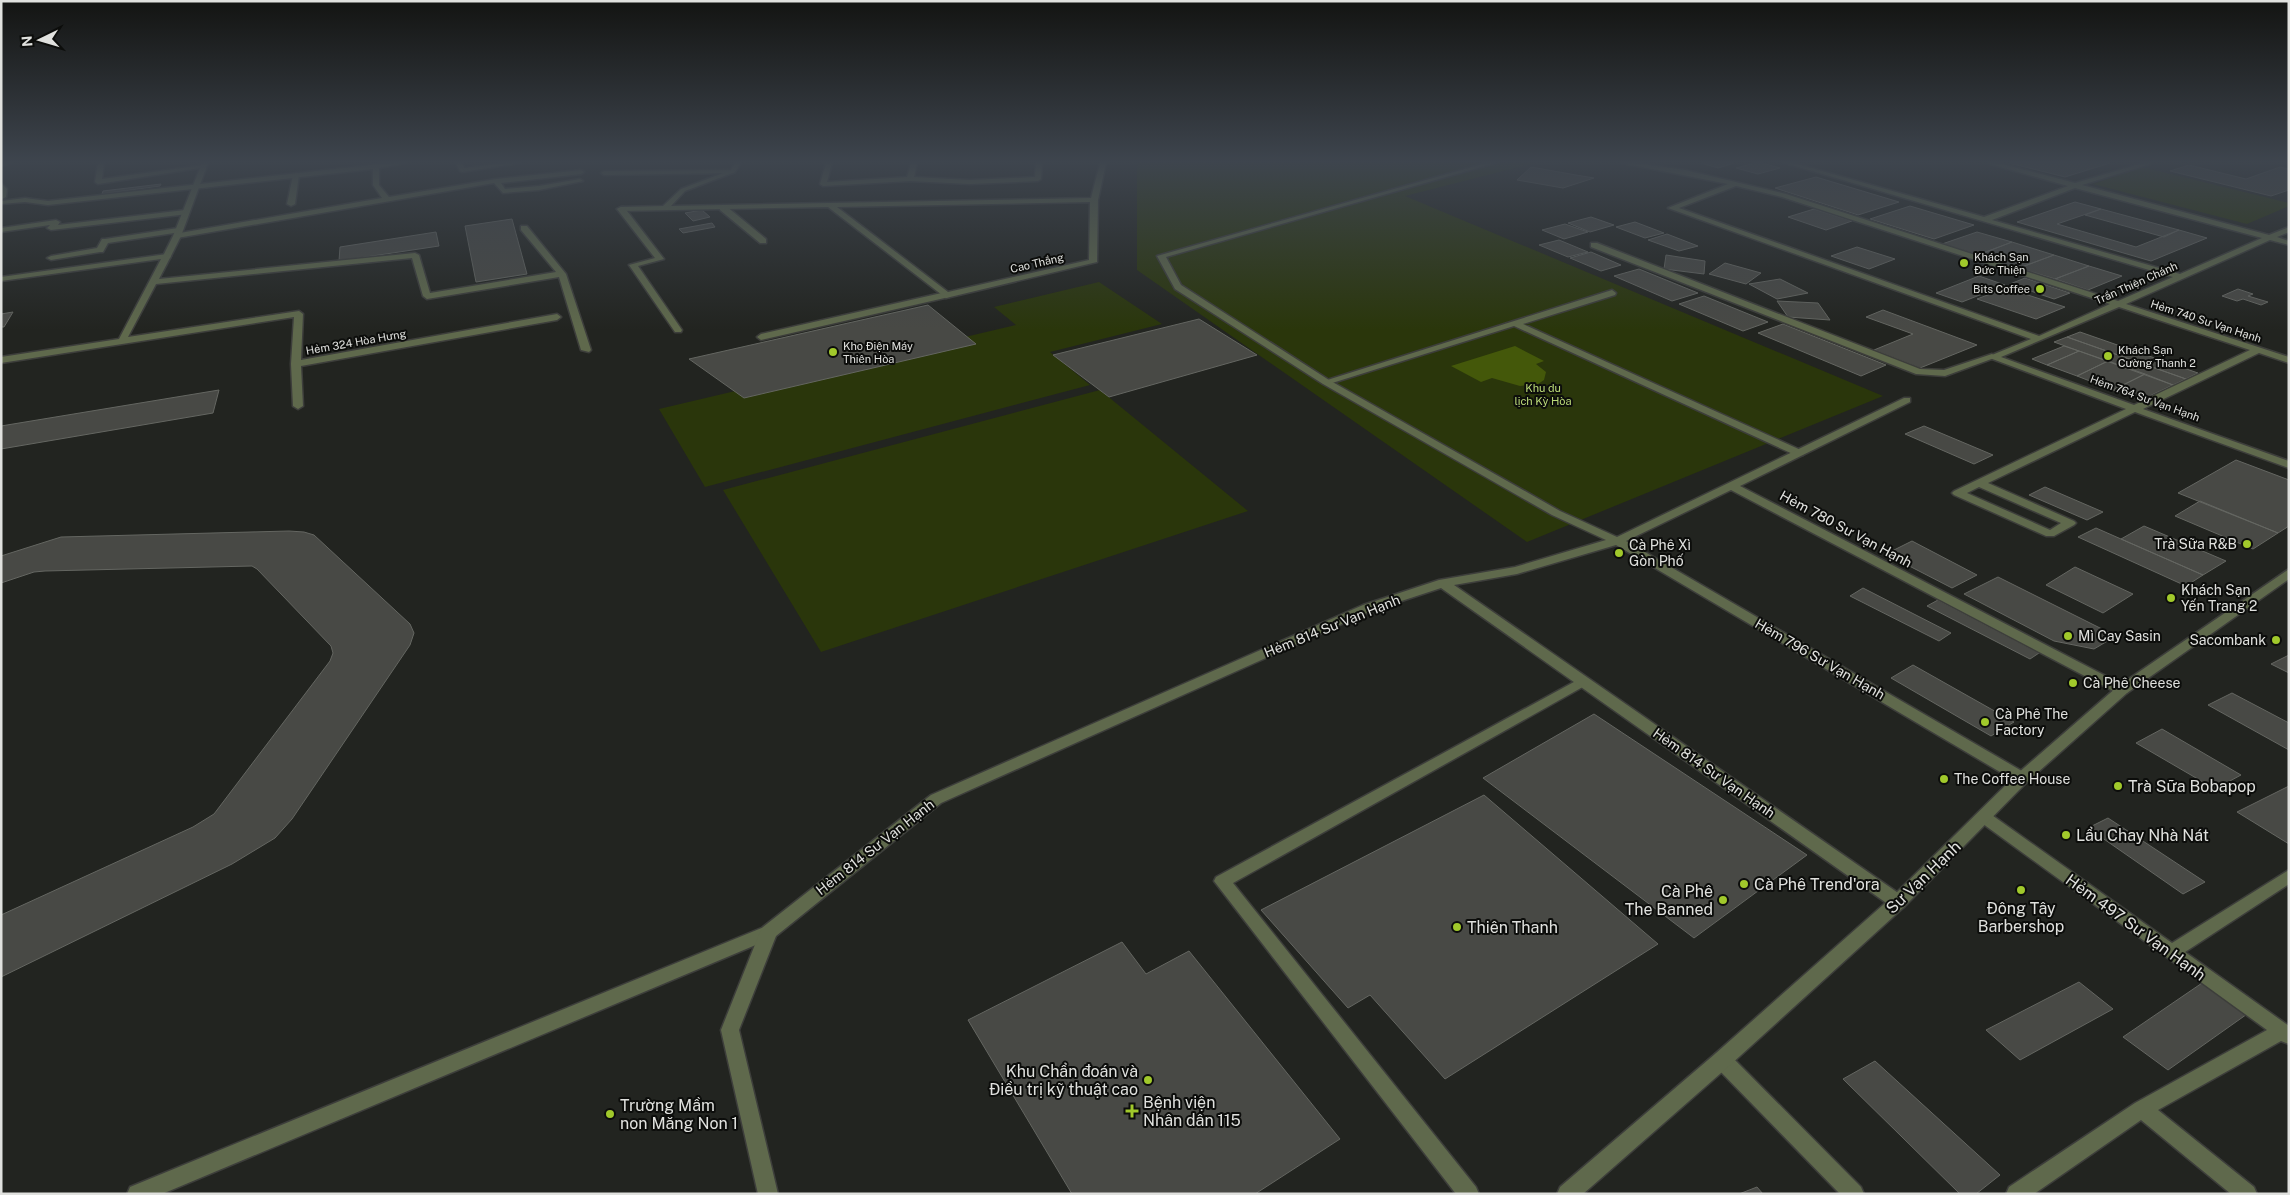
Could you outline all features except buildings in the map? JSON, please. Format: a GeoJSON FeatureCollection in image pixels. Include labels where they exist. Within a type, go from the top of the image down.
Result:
{"type":"FeatureCollection","features":[{"type":"Feature","properties":{"kind":"street"},"geometry":{"type":"LineString","coordinates":[[39,224],[43,219]]}},
{"type":"Feature","properties":{"kind":"street"},"geometry":{"type":"LineString","coordinates":[[1,230],[56,222],[51,228],[128,219]]}},
{"type":"Feature","properties":{"kind":"street"},"geometry":{"type":"LineString","coordinates":[[122,341],[167,256],[183,219]]}},
{"type":"Feature","properties":{"kind":"street"},"geometry":{"type":"LineString","coordinates":[[51,258],[100,250],[105,241],[178,233],[268,219]]}},
{"type":"Feature","properties":{"kind":"street"},"geometry":{"type":"LineString","coordinates":[[629,219],[660,259],[633,265],[678,330]]}},
{"type":"Feature","properties":{"kind":"street"},"geometry":{"type":"LineString","coordinates":[[736,219],[763,242]]}},
{"type":"Feature","properties":{"kind":"street"},"geometry":{"type":"LineString","coordinates":[[847,219],[946,295]]}},
{"type":"Feature","properties":{"kind":"street","name":"Cao Thắng"},"geometry":{"type":"LineString","coordinates":[[946,295],[1093,262],[1094,219]]}},
{"type":"Feature","properties":{"kind":"street","name":"Hẻm 796 Sư Vạn Hạnh"},"geometry":{"type":"LineString","coordinates":[[1292,219],[1161,256],[1178,287],[1326,382],[1556,514],[1618,541],[2022,778]]}},
{"type":"Feature","properties":{"kind":"street"},"geometry":{"type":"LineString","coordinates":[[1702,219],[2039,339]]}},
{"type":"Feature","properties":{"kind":"street","name":"Hẻm 740 Sư Vạn Hạnh"},"geometry":{"type":"LineString","coordinates":[[1857,219],[2289,360]]}},
{"type":"Feature","properties":{"kind":"street"},"geometry":{"type":"LineString","coordinates":[[1980,219],[2179,276]]}},
{"type":"Feature","properties":{"kind":"street"},"geometry":{"type":"LineString","coordinates":[[2198,219],[2289,243]]}},
{"type":"Feature","properties":{"kind":"street"},"geometry":{"type":"LineString","coordinates":[[524,228],[562,274],[586,350]]}},
{"type":"Feature","properties":{"kind":"street","name":"Trần Thiện Chánh"},"geometry":{"type":"LineString","coordinates":[[1594,244],[1918,372],[1945,374],[2039,339],[2289,229]]}},
{"type":"Feature","properties":{"kind":"street"},"geometry":{"type":"LineString","coordinates":[[154,282],[415,255],[427,296],[562,274]]}},
{"type":"Feature","properties":{"kind":"street"},"geometry":{"type":"LineString","coordinates":[[1,279],[167,256]]}},
{"type":"Feature","properties":{"kind":"street"},"geometry":{"type":"LineString","coordinates":[[1326,382],[1612,293]]}},
{"type":"Feature","properties":{"kind":"street"},"geometry":{"type":"LineString","coordinates":[[762,338],[946,295]]}},
{"type":"Feature","properties":{"kind":"street","name":"Hẻm 324 Hòa Hưng"},"geometry":{"type":"LineString","coordinates":[[1,360],[299,314],[296,364],[557,317]]}},
{"type":"Feature","properties":{"kind":"street"},"geometry":{"type":"LineString","coordinates":[[1514,323],[1799,454]]}},
{"type":"Feature","properties":{"kind":"street"},"geometry":{"type":"LineString","coordinates":[[1979,483],[2070,524],[2050,534],[1958,493],[1979,483],[2138,409],[2258,350]]}},
{"type":"Feature","properties":{"kind":"street","name":"Hẻm 764 Sư Vạn Hạnh"},"geometry":{"type":"LineString","coordinates":[[1992,356],[2289,465]]}},
{"type":"Feature","properties":{"kind":"street"},"geometry":{"type":"LineString","coordinates":[[296,364],[298,406]]}},
{"type":"Feature","properties":{"kind":"street"},"geometry":{"type":"LineString","coordinates":[[1443,583],[1517,570],[1618,541],[1907,400]]}},
{"type":"Feature","properties":{"kind":"street","name":"Hẻm 780 Sư Vạn Hạnh"},"geometry":{"type":"LineString","coordinates":[[1730,485],[2122,690]]}},
{"type":"Feature","properties":{"kind":"street","name":"Sư Vạn Hạnh"},"geometry":{"type":"LineString","coordinates":[[1567,1194],[1722,1060],[1898,902],[2022,778],[2122,690],[2289,573]]}},
{"type":"Feature","properties":{"kind":"street","name":"Hẻm 814 Sư Vạn Hạnh"},"geometry":{"type":"LineString","coordinates":[[769,932],[936,799],[1367,608],[1443,583],[1898,902]]}},
{"type":"Feature","properties":{"kind":"street"},"geometry":{"type":"LineString","coordinates":[[1469,1194],[1222,881],[1583,681]]}},
{"type":"Feature","properties":{"kind":"street","name":"Hẻm 497 Sư Vạn Hạnh"},"geometry":{"type":"LineString","coordinates":[[1984,817],[2285,1034]]}},
{"type":"Feature","properties":{"kind":"street"},"geometry":{"type":"LineString","coordinates":[[2172,952],[2289,876]]}},
{"type":"Feature","properties":{"kind":"street"},"geometry":{"type":"LineString","coordinates":[[137,1194],[769,932]]}},
{"type":"Feature","properties":{"kind":"street"},"geometry":{"type":"LineString","coordinates":[[768,1194],[730,1030],[769,932]]}},
{"type":"Feature","properties":{"kind":"street"},"geometry":{"type":"LineString","coordinates":[[2016,1194],[2142,1109],[2285,1034]]}},
{"type":"Feature","properties":{"kind":"street"},"geometry":{"type":"LineString","coordinates":[[1722,1060],[1854,1194]]}},
{"type":"Feature","properties":{"kind":"street"},"geometry":{"type":"LineString","coordinates":[[2142,1109],[2247,1194]]}},
{"type":"Feature","properties":{"kind":"green space","name":"Khu du lịch Kỳ Hòa"},"geometry":{"type":"Polygon","coordinates":[[[1137,219],[1459,219],[1883,396],[1527,542],[1137,270],[1137,219]]]}},
{"type":"Feature","properties":{"kind":"green space"},"geometry":{"type":"Polygon","coordinates":[[[2227,219],[2259,219],[2247,224],[2227,219]]]}},
{"type":"Feature","properties":{"kind":"green space"},"geometry":{"type":"Polygon","coordinates":[[[1099,282],[1162,324],[1050,352],[1090,385],[705,487],[659,409],[1016,325],[994,307],[1099,282]]]}},
{"type":"Feature","properties":{"kind":"green space"},"geometry":{"type":"Polygon","coordinates":[[[1100,390],[1248,511],[821,652],[723,490],[1100,390]]]}},
{"type":"Feature","properties":{"kind":"shaded area"},"geometry":{"type":"Polygon","coordinates":[[[1515,346],[1544,361],[1536,364],[1546,372],[1544,380],[1538,384],[1520,386],[1492,378],[1481,382],[1451,366],[1515,346]]]}},
{"type":"Feature","properties":{"kind":"place","name":"Khách Sạn Đức Thiện"},"geometry":{"type":"Point","coordinates":[1964,263]}},
{"type":"Feature","properties":{"kind":"place","name":"Bits Coffee"},"geometry":{"type":"Point","coordinates":[2040,289]}},
{"type":"Feature","properties":{"kind":"place","name":"Kho Điện Máy Thiên Hòa"},"geometry":{"type":"Point","coordinates":[833,352]}},
{"type":"Feature","properties":{"kind":"place","name":"Khách Sạn Cường Thanh 2"},"geometry":{"type":"Point","coordinates":[2108,356]}},
{"type":"Feature","properties":{"kind":"place","name":"Trà Sữa R&B"},"geometry":{"type":"Point","coordinates":[2247,544]}},
{"type":"Feature","properties":{"kind":"place","name":"Cà Phê Xì Gòn Phố"},"geometry":{"type":"Point","coordinates":[1619,553]}},
{"type":"Feature","properties":{"kind":"place","name":"Khách Sạn Yến Trang 2"},"geometry":{"type":"Point","coordinates":[2171,598]}},
{"type":"Feature","properties":{"kind":"place","name":"Mì Cay Sasin"},"geometry":{"type":"Point","coordinates":[2068,636]}},
{"type":"Feature","properties":{"kind":"place","name":"Sacombank"},"geometry":{"type":"Point","coordinates":[2276,640]}},
{"type":"Feature","properties":{"kind":"place","name":"Cà Phê Cheese"},"geometry":{"type":"Point","coordinates":[2073,683]}},
{"type":"Feature","properties":{"kind":"place","name":"Cà Phê The Factory"},"geometry":{"type":"Point","coordinates":[1985,722]}},
{"type":"Feature","properties":{"kind":"place","name":"The Coffee House"},"geometry":{"type":"Point","coordinates":[1944,779]}},
{"type":"Feature","properties":{"kind":"place","name":"Trà Sữa Bobapop"},"geometry":{"type":"Point","coordinates":[2118,786]}},
{"type":"Feature","properties":{"kind":"place","name":"Lẩu Chay Nhà Nát"},"geometry":{"type":"Point","coordinates":[2066,835]}},
{"type":"Feature","properties":{"kind":"place","name":"Cà Phê Trend'ora"},"geometry":{"type":"Point","coordinates":[1744,884]}},
{"type":"Feature","properties":{"kind":"place","name":"Đông Tây Barbershop"},"geometry":{"type":"Point","coordinates":[2021,890]}},
{"type":"Feature","properties":{"kind":"place","name":"Cà Phê The Banned"},"geometry":{"type":"Point","coordinates":[1723,900]}},
{"type":"Feature","properties":{"kind":"place","name":"Thiên Thanh"},"geometry":{"type":"Point","coordinates":[1457,927]}},
{"type":"Feature","properties":{"kind":"place","name":"Khu Chẩn đoán và Điều trị kỹ thuật cao"},"geometry":{"type":"Point","coordinates":[1148,1080]}},
{"type":"Feature","properties":{"kind":"place","name":"Bệnh viện Nhân dân 115"},"geometry":{"type":"Point","coordinates":[1132,1111]}},
{"type":"Feature","properties":{"kind":"place","name":"Trường Mầm non Măng Non 1"},"geometry":{"type":"Point","coordinates":[610,1114]}}]}
